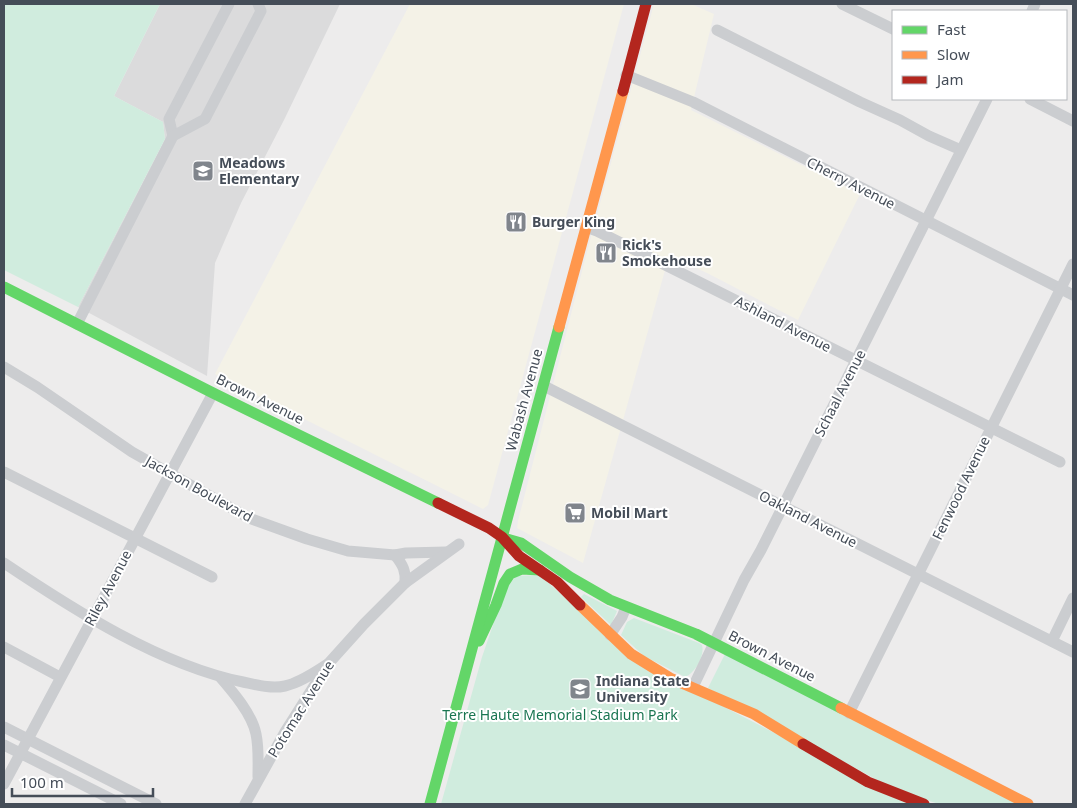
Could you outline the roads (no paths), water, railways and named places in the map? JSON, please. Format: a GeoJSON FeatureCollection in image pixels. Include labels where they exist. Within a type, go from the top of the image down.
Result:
{"type":"FeatureCollection","features":[{"type":"Feature","properties":{"kind":"street"},"geometry":{"type":"LineString","coordinates":[[173,136],[169,119],[229,4]]}},
{"type":"Feature","properties":{"kind":"street"},"geometry":{"type":"LineString","coordinates":[[77,324],[173,136],[205,119],[261,11],[258,4]]}},
{"type":"Feature","properties":{"kind":"street","name":"Wabash Avenue"},"geometry":{"type":"LineString","coordinates":[[430,804],[646,4]]}},
{"type":"Feature","properties":{"kind":"street"},"geometry":{"type":"LineString","coordinates":[[842,4],[892,29]]}},
{"type":"Feature","properties":{"kind":"street"},"geometry":{"type":"LineString","coordinates":[[717,30],[960,150]]}},
{"type":"Feature","properties":{"kind":"street","name":"Cherry Avenue"},"geometry":{"type":"LineString","coordinates":[[626,75],[693,102],[1073,295]]}},
{"type":"Feature","properties":{"kind":"street","name":"Schaal Avenue"},"geometry":{"type":"LineString","coordinates":[[693,687],[747,574],[761,550],[986,100]]}},
{"type":"Feature","properties":{"kind":"street"},"geometry":{"type":"LineString","coordinates":[[1032,100],[1073,121]]}},
{"type":"Feature","properties":{"kind":"street","name":"Ashland Avenue"},"geometry":{"type":"LineString","coordinates":[[586,227],[702,282],[1060,462]]}},
{"type":"Feature","properties":{"kind":"street","name":"Fenwood Avenue"},"geometry":{"type":"LineString","coordinates":[[849,713],[1073,264]]}},
{"type":"Feature","properties":{"kind":"street","name":"Brown Avenue"},"geometry":{"type":"LineString","coordinates":[[4,287],[213,393],[489,528],[502,537],[519,556],[572,596],[610,635],[632,654],[657,670],[770,722],[868,782],[924,804]]}},
{"type":"Feature","properties":{"kind":"street","name":"Jackson Boulevard"},"geometry":{"type":"LineString","coordinates":[[4,367],[37,387],[132,452],[248,518],[348,551],[395,556],[406,553],[446,552]]}},
{"type":"Feature","properties":{"kind":"street","name":"Oakland Avenue"},"geometry":{"type":"LineString","coordinates":[[544,386],[1073,652]]}},
{"type":"Feature","properties":{"kind":"street","name":"Riley Avenue"},"geometry":{"type":"LineString","coordinates":[[4,784],[213,393]]}},
{"type":"Feature","properties":{"kind":"street"},"geometry":{"type":"LineString","coordinates":[[4,472],[212,577]]}},
{"type":"Feature","properties":{"kind":"street","name":"Brown Avenue"},"geometry":{"type":"LineString","coordinates":[[502,537],[521,543],[581,583],[626,607],[696,634],[1028,804]]}},
{"type":"Feature","properties":{"kind":"street","name":"Potomac Avenue"},"geometry":{"type":"LineString","coordinates":[[245,804],[285,732],[328,664],[405,583],[458,544]]}},
{"type":"Feature","properties":{"kind":"street"},"geometry":{"type":"LineString","coordinates":[[395,556],[402,564],[406,573],[405,583]]}},
{"type":"Feature","properties":{"kind":"street"},"geometry":{"type":"LineString","coordinates":[[4,563],[58,600],[92,619],[160,654],[220,677],[267,687],[284,686],[304,679],[328,664]]}},
{"type":"Feature","properties":{"kind":"street"},"geometry":{"type":"LineString","coordinates":[[470,658],[510,574],[522,569],[540,570]]}},
{"type":"Feature","properties":{"kind":"street"},"geometry":{"type":"LineString","coordinates":[[572,596],[581,583]]}},
{"type":"Feature","properties":{"kind":"street"},"geometry":{"type":"LineString","coordinates":[[1052,641],[1073,598]]}},
{"type":"Feature","properties":{"kind":"street"},"geometry":{"type":"LineString","coordinates":[[610,635],[626,607]]}},
{"type":"Feature","properties":{"kind":"street"},"geometry":{"type":"LineString","coordinates":[[4,647],[60,677]]}},
{"type":"Feature","properties":{"kind":"street"},"geometry":{"type":"LineString","coordinates":[[220,677],[242,705],[255,732],[258,754],[258,779]]}},
{"type":"Feature","properties":{"kind":"street"},"geometry":{"type":"LineString","coordinates":[[4,728],[156,804]]}},
{"type":"Feature","properties":{"kind":"street"},"geometry":{"type":"LineString","coordinates":[[4,745],[121,804]]}},
{"type":"Feature","properties":{"kind":"place","name":"Meadows Elementary"},"geometry":{"type":"Point","coordinates":[203,171]}},
{"type":"Feature","properties":{"kind":"place","name":"Burger King"},"geometry":{"type":"Point","coordinates":[516,222]}},
{"type":"Feature","properties":{"kind":"place","name":"Rick's Smokehouse"},"geometry":{"type":"Point","coordinates":[606,253]}},
{"type":"Feature","properties":{"kind":"place","name":"Mobil Mart"},"geometry":{"type":"Point","coordinates":[575,513]}},
{"type":"Feature","properties":{"kind":"place","name":"Indiana State University"},"geometry":{"type":"Point","coordinates":[580,689]}},
{"type":"Feature","properties":{"kind":"park label","name":"Terre Haute Memorial Stadium Park"},"geometry":{"type":"Point","coordinates":[560,715]}}]}
